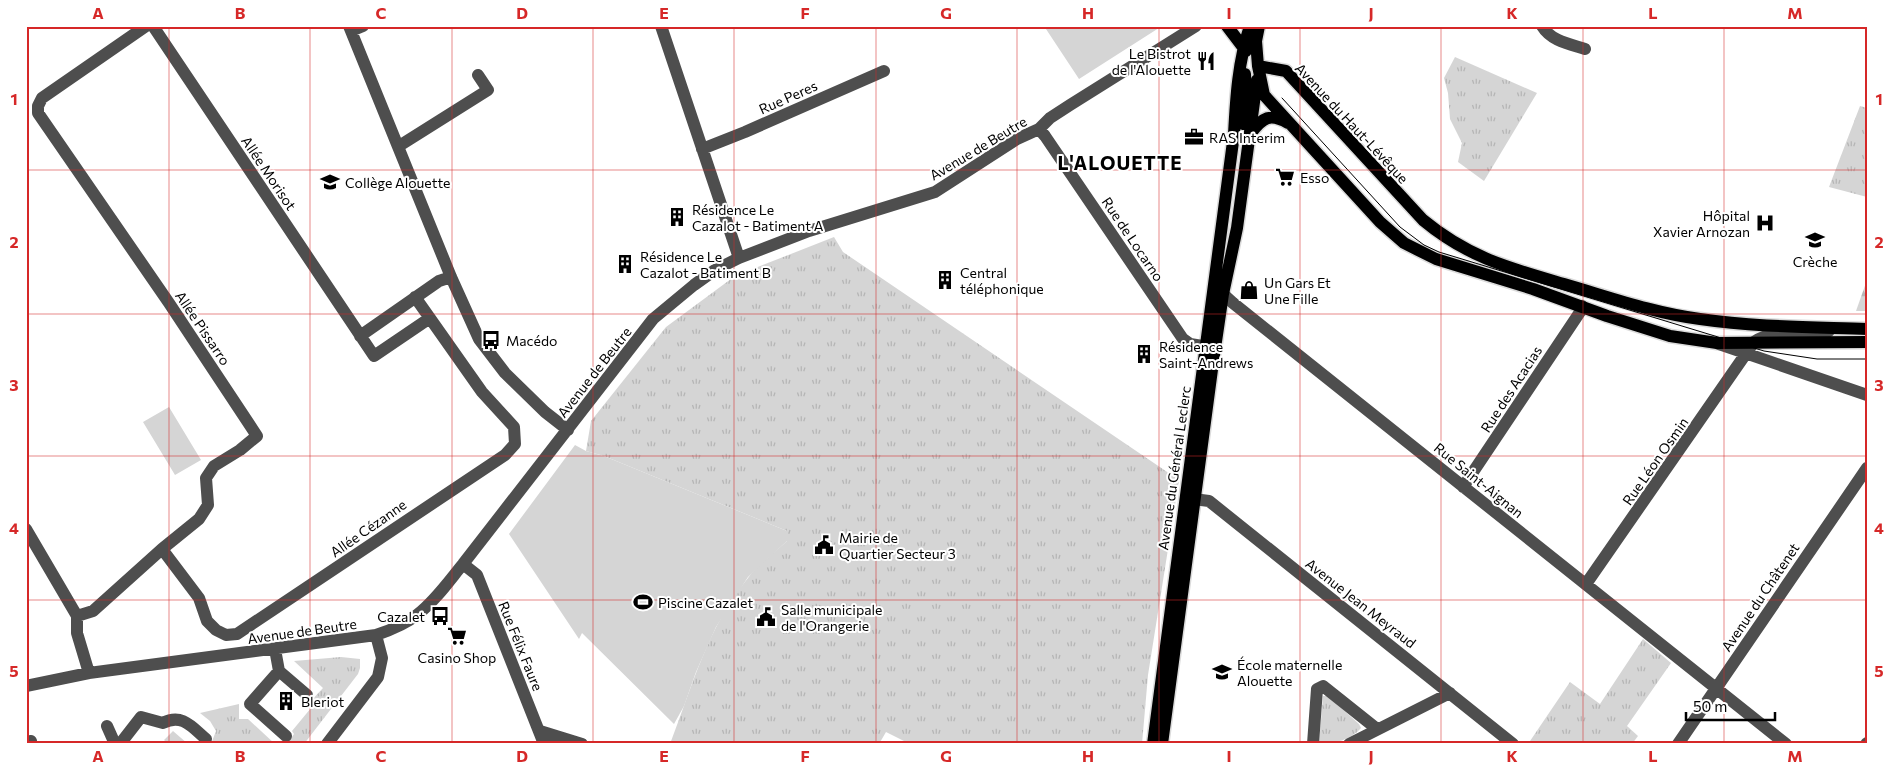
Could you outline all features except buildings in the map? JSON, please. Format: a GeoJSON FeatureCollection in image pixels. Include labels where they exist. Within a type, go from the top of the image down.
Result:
{"type":"FeatureCollection","features":[{"type":"Feature","properties":{"kind":"main road"},"geometry":{"type":"LineString","coordinates":[[1227,26],[1258,66]]}},
{"type":"Feature","properties":{"kind":"main road"},"geometry":{"type":"LineString","coordinates":[[1222,272],[1245,102],[1243,47],[1250,26]]}},
{"type":"Feature","properties":{"kind":"main road"},"geometry":{"type":"LineString","coordinates":[[1259,26],[1256,41],[1258,66],[1264,96],[1380,222],[1404,243],[1436,259],[1670,336],[1717,343],[1867,342]]}},
{"type":"Feature","properties":{"kind":"main road"},"geometry":{"type":"LineString","coordinates":[[1258,66],[1267,26]]}},
{"type":"Feature","properties":{"kind":"main road","name":"Avenue du Général Leclerc"},"geometry":{"type":"LineString","coordinates":[[1162,744],[1211,348],[1222,272],[1237,228],[1258,66]]}},
{"type":"Feature","properties":{"kind":"main road","name":"Avenue du Haut-Lévêque"},"geometry":{"type":"LineString","coordinates":[[1258,66],[1286,71],[1424,220],[1448,239],[1476,256],[1644,308],[1678,315],[1723,322],[1867,329]]}},
{"type":"Feature","properties":{"kind":"main road"},"geometry":{"type":"LineString","coordinates":[[1250,134],[1262,120],[1270,117],[1281,119],[1292,125]]}},
{"type":"Feature","properties":{"kind":"main road","name":"Avenue du Général Leclerc"},"geometry":{"type":"LineString","coordinates":[[1211,348],[1223,294],[1222,272]]}},
{"type":"Feature","properties":{"kind":"main road","name":"Avenue du Général Leclerc"},"geometry":{"type":"LineString","coordinates":[[1153,744],[1191,498]]}},
{"type":"Feature","properties":{"kind":"street","name":"Allée Pissarro"},"geometry":{"type":"LineString","coordinates":[[146,26],[42,98],[38,106],[38,113],[169,303],[257,436],[240,450],[214,466],[206,478],[208,505],[199,519],[162,549]]}},
{"type":"Feature","properties":{"kind":"street","name":"Allée Morisot"},"geometry":{"type":"LineString","coordinates":[[153,26],[374,356],[430,318]]}},
{"type":"Feature","properties":{"kind":"street"},"geometry":{"type":"LineString","coordinates":[[661,26],[739,258]]}},
{"type":"Feature","properties":{"kind":"street","name":"Avenue de Beutre"},"geometry":{"type":"LineString","coordinates":[[26,686],[89,673],[376,635],[405,623],[419,614],[463,564],[653,319],[694,285],[715,270],[739,258],[809,231],[935,192],[1017,139],[1039,129],[1063,110],[1196,26]]}},
{"type":"Feature","properties":{"kind":"street"},"geometry":{"type":"LineString","coordinates":[[1542,26],[1548,35],[1584,49]]}},
{"type":"Feature","properties":{"kind":"street"},"geometry":{"type":"LineString","coordinates":[[354,28],[450,277],[479,339],[505,374],[545,412],[568,430]]}},
{"type":"Feature","properties":{"kind":"street","name":"Rue Peres"},"geometry":{"type":"LineString","coordinates":[[702,149],[884,71]]}},
{"type":"Feature","properties":{"kind":"street"},"geometry":{"type":"LineString","coordinates":[[398,146],[488,90],[478,75]]}},
{"type":"Feature","properties":{"kind":"street","name":"Rue de Locarno"},"geometry":{"type":"LineString","coordinates":[[1039,129],[1183,339],[1190,344],[1211,348]]}},
{"type":"Feature","properties":{"kind":"street"},"geometry":{"type":"LineString","coordinates":[[360,336],[439,281],[450,277]]}},
{"type":"Feature","properties":{"kind":"street","name":"Rue Saint-Aignan"},"geometry":{"type":"LineString","coordinates":[[1223,294],[1786,744]]}},
{"type":"Feature","properties":{"kind":"street"},"geometry":{"type":"LineString","coordinates":[[415,297],[430,318]]}},
{"type":"Feature","properties":{"kind":"street","name":"Rue des Acacias"},"geometry":{"type":"LineString","coordinates":[[1463,487],[1580,312],[1582,306]]}},
{"type":"Feature","properties":{"kind":"street","name":"Allée Cézanne"},"geometry":{"type":"LineString","coordinates":[[162,549],[199,598],[207,621],[216,630],[226,634],[237,634],[505,455],[515,444],[514,427],[482,392],[430,318]]}},
{"type":"Feature","properties":{"kind":"street"},"geometry":{"type":"LineString","coordinates":[[1754,342],[1765,336],[1818,334],[1844,328]]}},
{"type":"Feature","properties":{"kind":"street","name":"Rue Léon Osmin"},"geometry":{"type":"LineString","coordinates":[[1586,584],[1754,342]]}},
{"type":"Feature","properties":{"kind":"street"},"geometry":{"type":"LineString","coordinates":[[1717,343],[1867,395]]}},
{"type":"Feature","properties":{"kind":"street","name":"Avenue du Châtenet"},"geometry":{"type":"LineString","coordinates":[[1678,744],[1867,468]]}},
{"type":"Feature","properties":{"kind":"street","name":"Avenue Jean Meyraud"},"geometry":{"type":"LineString","coordinates":[[1191,498],[1209,501],[1513,744]]}},
{"type":"Feature","properties":{"kind":"street"},"geometry":{"type":"LineString","coordinates":[[26,529],[77,616],[77,633],[89,673]]}},
{"type":"Feature","properties":{"kind":"street"},"geometry":{"type":"LineString","coordinates":[[77,616],[93,610],[162,549]]}},
{"type":"Feature","properties":{"kind":"street","name":"Rue Félix Faure"},"geometry":{"type":"LineString","coordinates":[[463,564],[476,574],[544,744]]}},
{"type":"Feature","properties":{"kind":"street"},"geometry":{"type":"LineString","coordinates":[[327,744],[378,677],[382,658],[376,635]]}},
{"type":"Feature","properties":{"kind":"street"},"geometry":{"type":"LineString","coordinates":[[275,649],[279,671],[307,695]]}},
{"type":"Feature","properties":{"kind":"street"},"geometry":{"type":"LineString","coordinates":[[279,671],[250,704],[286,736]]}},
{"type":"Feature","properties":{"kind":"street"},"geometry":{"type":"LineString","coordinates":[[1314,744],[1318,689],[1323,686],[1377,729]]}},
{"type":"Feature","properties":{"kind":"street"},"geometry":{"type":"LineString","coordinates":[[1349,744],[1450,693]]}},
{"type":"Feature","properties":{"kind":"street"},"geometry":{"type":"LineString","coordinates":[[120,744],[141,717],[163,723],[171,718],[184,721],[206,738]]}},
{"type":"Feature","properties":{"kind":"street"},"geometry":{"type":"LineString","coordinates":[[107,726],[114,744]]}},
{"type":"Feature","properties":{"kind":"street"},"geometry":{"type":"LineString","coordinates":[[540,731],[582,744]]}},
{"type":"Feature","properties":{"kind":"green space"},"geometry":{"type":"Polygon","coordinates":[[[1044,26],[1162,26],[1079,79],[1044,26]]]}},
{"type":"Feature","properties":{"kind":"green space"},"geometry":{"type":"Polygon","coordinates":[[[1455,57],[1537,93],[1484,181],[1458,162],[1462,143],[1450,119],[1448,93],[1444,78],[1455,57]]]}},
{"type":"Feature","properties":{"kind":"green space"},"geometry":{"type":"Polygon","coordinates":[[[1860,106],[1867,108],[1867,197],[1829,187],[1860,106]]]}},
{"type":"Feature","properties":{"kind":"green space"},"geometry":{"type":"Polygon","coordinates":[[[834,237],[843,252],[1179,480],[1148,675],[1142,744],[910,744],[886,732],[879,744],[670,744],[702,658],[722,616],[752,573],[787,541],[787,531],[604,456],[586,451],[591,421],[666,327],[735,276],[834,237]]]}},
{"type":"Feature","properties":{"kind":"green space"},"geometry":{"type":"Polygon","coordinates":[[[1867,280],[1867,311],[1856,311],[1867,280]]]}},
{"type":"Feature","properties":{"kind":"green space"},"geometry":{"type":"Polygon","coordinates":[[[169,407],[201,460],[175,475],[143,422],[169,407]]]}},
{"type":"Feature","properties":{"kind":"green space","name":"Piscine Cazalet"},"geometry":{"type":"Polygon","coordinates":[[[575,445],[787,531],[787,541],[748,577],[716,627],[696,672],[684,706],[674,724],[582,633],[579,639],[509,534],[575,445]]]}},
{"type":"Feature","properties":{"kind":"green space"},"geometry":{"type":"Polygon","coordinates":[[[1643,639],[1671,663],[1627,726],[1638,736],[1632,744],[1528,744],[1570,682],[1600,704],[1643,639]]]}},
{"type":"Feature","properties":{"kind":"green space"},"geometry":{"type":"Polygon","coordinates":[[[341,657],[360,659],[358,674],[304,744],[287,744],[294,734],[292,731],[311,708],[309,703],[323,688],[294,661],[341,657]]]}},
{"type":"Feature","properties":{"kind":"green space"},"geometry":{"type":"Polygon","coordinates":[[[1323,696],[1328,696],[1361,728],[1352,736],[1342,740],[1319,744],[1323,696]]]}},
{"type":"Feature","properties":{"kind":"green space"},"geometry":{"type":"Polygon","coordinates":[[[239,704],[239,719],[248,719],[275,744],[211,744],[216,731],[210,721],[200,713],[239,704]]]}},
{"type":"Feature","properties":{"kind":"green space"},"geometry":{"type":"Polygon","coordinates":[[[173,731],[188,744],[168,744],[164,740],[173,731]]]}},
{"type":"Feature","properties":{"kind":"tram line"},"geometry":{"type":"LineString","coordinates":[[1282,98],[1400,227],[1424,245],[1439,252],[1764,351],[1817,359],[1867,359]]}},
{"type":"Feature","properties":{"kind":"place","name":"Le Bistrot de l'Alouette"},"geometry":{"type":"Point","coordinates":[1206,61]}},
{"type":"Feature","properties":{"kind":"place","name":"RAS Interim"},"geometry":{"type":"Point","coordinates":[1194,137]}},
{"type":"Feature","properties":{"kind":"place","name":"Esso"},"geometry":{"type":"Point","coordinates":[1285,177]}},
{"type":"Feature","properties":{"kind":"place","name":"Collège Alouette"},"geometry":{"type":"Point","coordinates":[330,182]}},
{"type":"Feature","properties":{"kind":"place","name":"Résidence Le Cazalot - Batiment A"},"geometry":{"type":"Point","coordinates":[677,217]}},
{"type":"Feature","properties":{"kind":"place","name":"Hôpital Xavier Arnozan"},"geometry":{"type":"Point","coordinates":[1765,223]}},
{"type":"Feature","properties":{"kind":"place","name":"Crèche"},"geometry":{"type":"Point","coordinates":[1815,240]}},
{"type":"Feature","properties":{"kind":"place","name":"Résidence Le Cazalot - Batiment B"},"geometry":{"type":"Point","coordinates":[625,264]}},
{"type":"Feature","properties":{"kind":"place","name":"Central téléphonique"},"geometry":{"type":"Point","coordinates":[945,280]}},
{"type":"Feature","properties":{"kind":"place","name":"Un Gars Et Une Fille"},"geometry":{"type":"Point","coordinates":[1249,290]}},
{"type":"Feature","properties":{"kind":"place","name":"Macédo"},"geometry":{"type":"Point","coordinates":[491,340]}},
{"type":"Feature","properties":{"kind":"place","name":"Résidence Saint-Andrews"},"geometry":{"type":"Point","coordinates":[1144,354]}},
{"type":"Feature","properties":{"kind":"place","name":"Mairie de Quartier Secteur 3"},"geometry":{"type":"Point","coordinates":[824,545]}},
{"type":"Feature","properties":{"kind":"place","name":"Piscine Cazalet"},"geometry":{"type":"Point","coordinates":[643,602]}},
{"type":"Feature","properties":{"kind":"place","name":"Cazalet"},"geometry":{"type":"Point","coordinates":[440,616]}},
{"type":"Feature","properties":{"kind":"place","name":"Salle municipale de l'Orangerie"},"geometry":{"type":"Point","coordinates":[766,617]}},
{"type":"Feature","properties":{"kind":"place","name":"Casino Shop"},"geometry":{"type":"Point","coordinates":[457,636]}},
{"type":"Feature","properties":{"kind":"place","name":"École maternelle Alouette"},"geometry":{"type":"Point","coordinates":[1222,672]}},
{"type":"Feature","properties":{"kind":"place","name":"Bleriot"},"geometry":{"type":"Point","coordinates":[286,701]}},
{"type":"Feature","properties":{"kind":"district","name":"L'ALOUETTE"},"geometry":{"type":"Point","coordinates":[1120,162]}}]}
